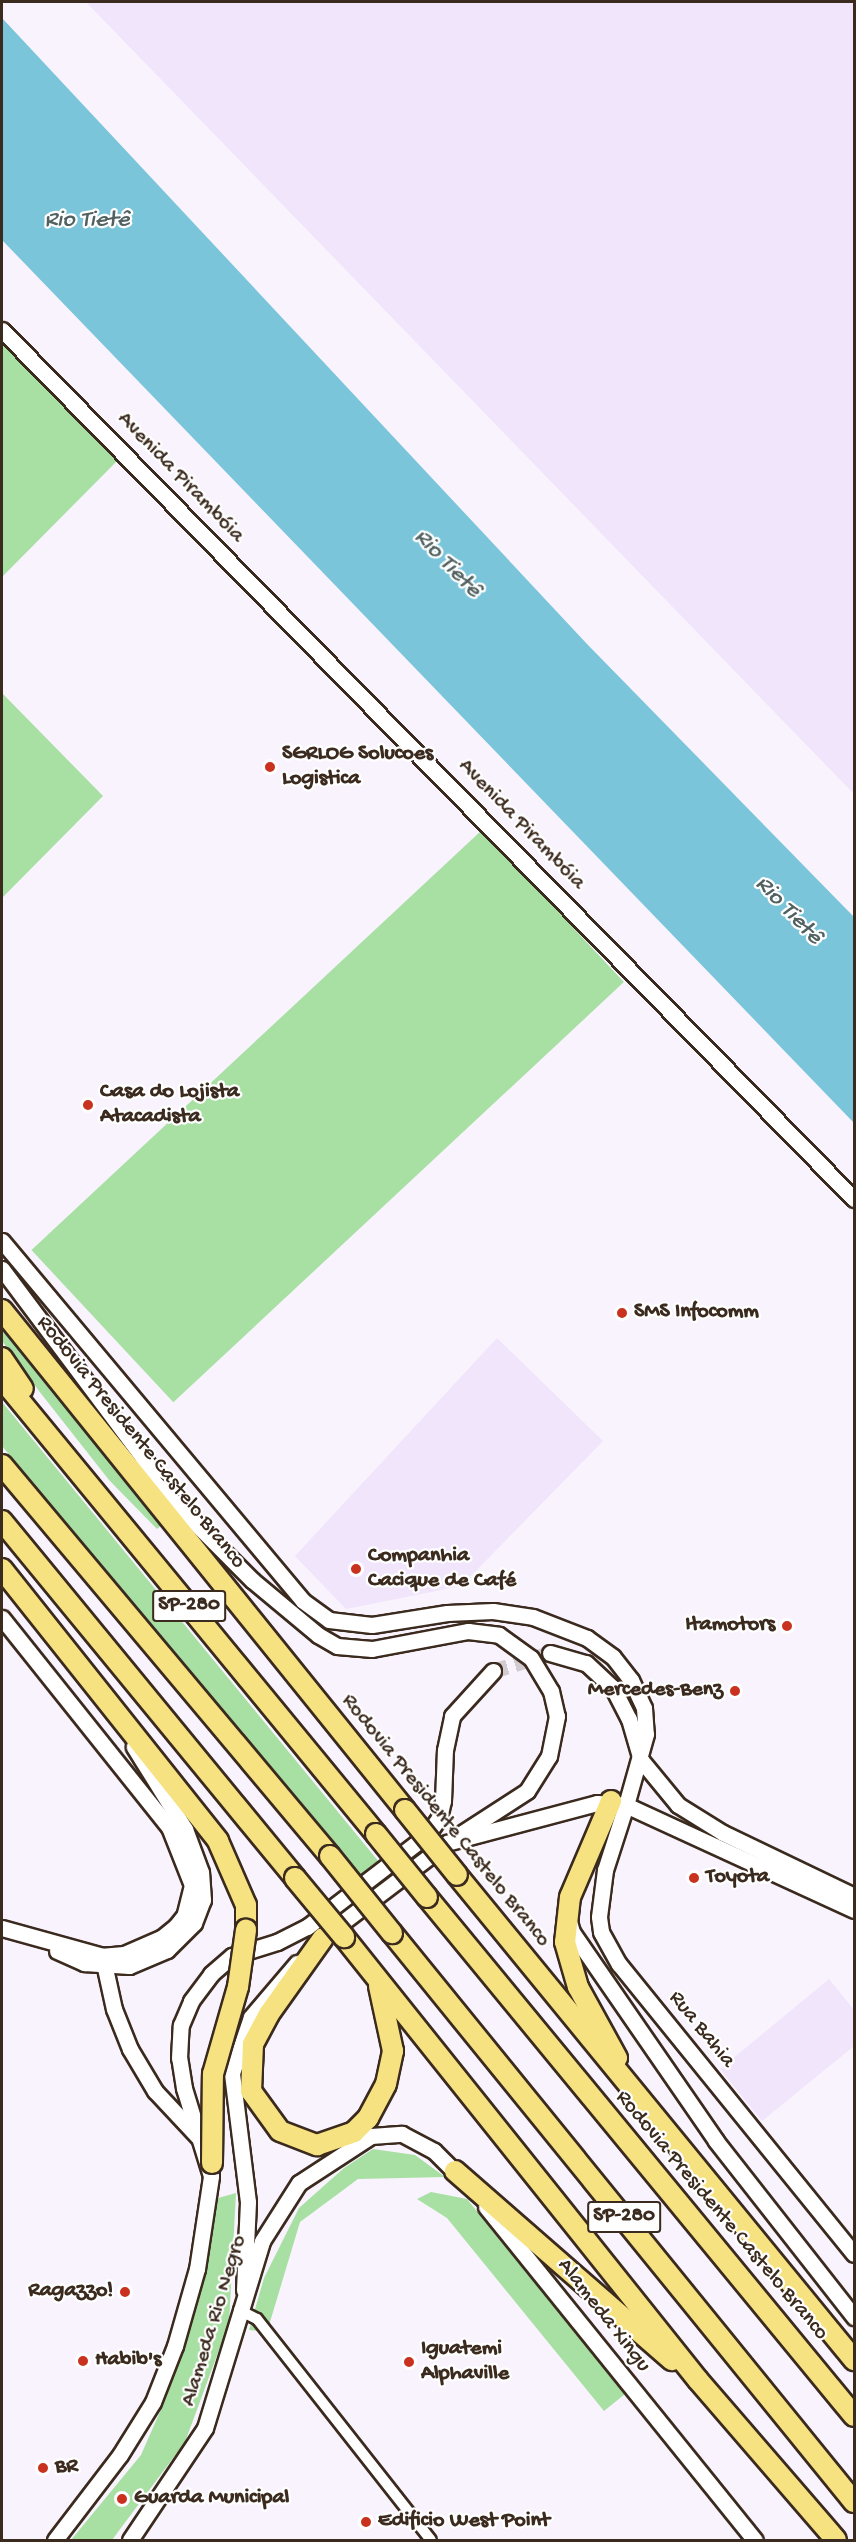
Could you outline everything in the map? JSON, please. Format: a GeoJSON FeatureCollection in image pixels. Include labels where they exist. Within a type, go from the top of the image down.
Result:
{"type":"FeatureCollection","features":[{"type":"Feature","properties":{"kind":"highway","name":"Rodovia Presidente Castelo Branco"},"geometry":{"type":"LineString","coordinates":[[2,1310],[645,2107],[855,2360]]}},
{"type":"Feature","properties":{"kind":"highway"},"geometry":{"type":"LineString","coordinates":[[2,1358],[96,1495]]}},
{"type":"Feature","properties":{"kind":"highway","name":"Rodovia Presidente Castelo Branco"},"geometry":{"type":"LineString","coordinates":[[2,1380],[855,2416]]}},
{"type":"Feature","properties":{"kind":"highway","name":"SP-280"},"geometry":{"type":"LineString","coordinates":[[2,1464],[330,1856],[855,2502]]}},
{"type":"Feature","properties":{"kind":"highway"},"geometry":{"type":"LineString","coordinates":[[2,1521],[372,1971],[698,2380],[836,2541]]}},
{"type":"Feature","properties":{"kind":"highway"},"geometry":{"type":"LineString","coordinates":[[2,1569],[117,1717],[218,1841],[246,1905],[246,1930],[238,1987],[213,2074],[211,2169]]}},
{"type":"Feature","properties":{"kind":"highway"},"geometry":{"type":"LineString","coordinates":[[619,1803],[567,1914],[565,1942],[578,1987],[645,2107]]}},
{"type":"Feature","properties":{"kind":"highway"},"geometry":{"type":"LineString","coordinates":[[323,1938],[269,2014],[253,2044],[251,2091],[280,2132],[317,2145],[336,2141],[354,2132],[379,2102],[393,2051],[372,1971]]}},
{"type":"Feature","properties":{"kind":"highway"},"geometry":{"type":"LineString","coordinates":[[455,2172],[639,2334],[698,2380]]}},
{"type":"Feature","properties":{"kind":"main road","name":"Avenida Pirambóia"},"geometry":{"type":"LineString","coordinates":[[2,330],[855,1199]]}},
{"type":"Feature","properties":{"kind":"main road","name":"Rua Bahia"},"geometry":{"type":"LineString","coordinates":[[2,1241],[303,1600],[329,1620],[372,1625],[447,1613],[493,1611],[564,1627],[613,1657],[631,1680],[644,1708],[646,1734],[641,1760],[619,1803],[600,1895],[599,1917],[608,1945],[855,2254]]}},
{"type":"Feature","properties":{"kind":"main road"},"geometry":{"type":"LineString","coordinates":[[2,1269],[199,1529]]}},
{"type":"Feature","properties":{"kind":"main road"},"geometry":{"type":"LineString","coordinates":[[52,1373],[199,1529],[258,1586],[318,1635],[337,1646],[372,1649],[468,1631],[499,1635],[531,1658],[551,1691],[557,1716],[549,1756],[527,1791],[447,1843],[323,1938],[277,1983],[250,2017],[235,2058],[232,2097],[248,2202],[244,2290]]}},
{"type":"Feature","properties":{"kind":"main road"},"geometry":{"type":"LineString","coordinates":[[2,1618],[140,1786],[169,1827],[188,1867],[192,1885],[189,1900],[176,1926],[143,1946],[104,1962]]}},
{"type":"Feature","properties":{"kind":"main road"},"geometry":{"type":"LineString","coordinates":[[550,1653],[586,1663],[613,1688],[630,1719],[641,1760],[678,1805],[723,1833],[855,1896]]}},
{"type":"Feature","properties":{"kind":"main road"},"geometry":{"type":"LineString","coordinates":[[211,2169],[200,2139],[179,2058],[181,2025],[191,2001],[212,1974],[232,1956],[277,1942],[307,1927],[427,1835],[439,1818],[443,1802],[445,1750],[452,1716],[493,1671]]}},
{"type":"Feature","properties":{"kind":"main road"},"geometry":{"type":"LineString","coordinates":[[2,1928],[104,1962],[140,1963],[167,1950],[194,1923],[203,1900],[201,1872],[184,1829],[117,1717]]}},
{"type":"Feature","properties":{"kind":"main road"},"geometry":{"type":"LineString","coordinates":[[447,1843],[619,1803],[659,1819],[855,1910]]}},
{"type":"Feature","properties":{"kind":"main road"},"geometry":{"type":"LineString","coordinates":[[659,1819],[678,1805]]}},
{"type":"Feature","properties":{"kind":"main road"},"geometry":{"type":"LineString","coordinates":[[567,1914],[572,1932],[716,2141],[855,2317]]}},
{"type":"Feature","properties":{"kind":"main road"},"geometry":{"type":"LineString","coordinates":[[104,1962],[116,2016],[130,2049],[155,2091],[200,2139]]}},
{"type":"Feature","properties":{"kind":"main road","name":"Alameda Rio Negro"},"geometry":{"type":"LineString","coordinates":[[130,2541],[205,2428],[226,2368],[244,2290],[273,2217],[299,2183],[371,2136],[402,2134]]}},
{"type":"Feature","properties":{"kind":"main road","name":"Alameda Xingu"},"geometry":{"type":"LineString","coordinates":[[402,2134],[427,2146],[455,2172],[755,2541]]}},
{"type":"Feature","properties":{"kind":"main road","name":"Alameda Rio Negro"},"geometry":{"type":"LineString","coordinates":[[55,2541],[139,2426],[166,2373],[203,2244],[211,2169]]}},
{"type":"Feature","properties":{"kind":"street"},"geometry":{"type":"LineString","coordinates":[[239,2310],[257,2319],[431,2541]]}},
{"type":"Feature","properties":{"kind":"shaded area"},"geometry":{"type":"Polygon","coordinates":[[[86,2],[854,2],[854,794],[86,2]]]}},
{"type":"Feature","properties":{"kind":"shaded area"},"geometry":{"type":"Polygon","coordinates":[[[497,1338],[603,1441],[461,1586],[346,1609],[295,1556],[497,1338]]]}},
{"type":"Feature","properties":{"kind":"shaded area"},"geometry":{"type":"Polygon","coordinates":[[[829,1979],[854,2010],[854,2046],[762,2121],[720,2069],[829,1979]]]}},
{"type":"Feature","properties":{"kind":"green space"},"geometry":{"type":"Polygon","coordinates":[[[2,344],[117,461],[2,577],[2,344]]]}},
{"type":"Feature","properties":{"kind":"green space"},"geometry":{"type":"Polygon","coordinates":[[[2,693],[103,796],[2,898],[2,693]]]}},
{"type":"Feature","properties":{"kind":"green space"},"geometry":{"type":"Polygon","coordinates":[[[482,830],[624,982],[173,1402],[31,1250],[482,830]]]}},
{"type":"Feature","properties":{"kind":"green space"},"geometry":{"type":"Polygon","coordinates":[[[2,1321],[163,1524],[157,1529],[109,1480],[39,1391],[2,1341],[2,1321]]]}},
{"type":"Feature","properties":{"kind":"green space"},"geometry":{"type":"Polygon","coordinates":[[[2,1402],[379,1862],[362,1879],[2,1446],[2,1402]]]}},
{"type":"Feature","properties":{"kind":"green space"},"geometry":{"type":"Polygon","coordinates":[[[373,2149],[415,2155],[445,2177],[358,2179],[300,2222],[267,2332],[249,2330],[264,2278],[299,2208],[344,2168],[373,2149]]]}},
{"type":"Feature","properties":{"kind":"green space"},"geometry":{"type":"Polygon","coordinates":[[[431,2192],[467,2199],[625,2394],[604,2411],[447,2218],[417,2199],[431,2192]]]}},
{"type":"Feature","properties":{"kind":"green space"},"geometry":{"type":"Polygon","coordinates":[[[236,2193],[229,2323],[185,2442],[112,2540],[71,2540],[141,2455],[166,2398],[198,2296],[218,2198],[236,2193]]]}},
{"type":"Feature","properties":{"kind":"water","name":"Rio Tietê"},"geometry":{"type":"Polygon","coordinates":[[[2,18],[587,644],[854,917],[854,1123],[2,240],[2,18]]]}},
{"type":"Feature","properties":{"kind":"tunnel"},"geometry":{"type":"LineString","coordinates":[[493,1671],[550,1653]]}},
{"type":"Feature","properties":{"kind":"place","name":"SGRLOG Solucoes Logistica"},"geometry":{"type":"Point","coordinates":[270,767]}},
{"type":"Feature","properties":{"kind":"place","name":"Casa do Lojista Atacadista"},"geometry":{"type":"Point","coordinates":[88,1105]}},
{"type":"Feature","properties":{"kind":"place","name":"SMS Infocomm"},"geometry":{"type":"Point","coordinates":[622,1313]}},
{"type":"Feature","properties":{"kind":"place","name":"Companhia Cacique de Café"},"geometry":{"type":"Point","coordinates":[356,1569]}},
{"type":"Feature","properties":{"kind":"place","name":"Itamotors"},"geometry":{"type":"Point","coordinates":[787,1626]}},
{"type":"Feature","properties":{"kind":"place","name":"Mercedes-Benz"},"geometry":{"type":"Point","coordinates":[735,1691]}},
{"type":"Feature","properties":{"kind":"place","name":"Toyota"},"geometry":{"type":"Point","coordinates":[694,1878]}},
{"type":"Feature","properties":{"kind":"place","name":"Ragazzo!"},"geometry":{"type":"Point","coordinates":[125,2292]}},
{"type":"Feature","properties":{"kind":"place","name":"Habib's"},"geometry":{"type":"Point","coordinates":[83,2361]}},
{"type":"Feature","properties":{"kind":"place","name":"Iguatemi Alphaville"},"geometry":{"type":"Point","coordinates":[409,2362]}},
{"type":"Feature","properties":{"kind":"place","name":"BR"},"geometry":{"type":"Point","coordinates":[43,2468]}},
{"type":"Feature","properties":{"kind":"place","name":"Guarda Municipal"},"geometry":{"type":"Point","coordinates":[122,2499]}},
{"type":"Feature","properties":{"kind":"place","name":"Edificio West Point"},"geometry":{"type":"Point","coordinates":[366,2522]}}]}
